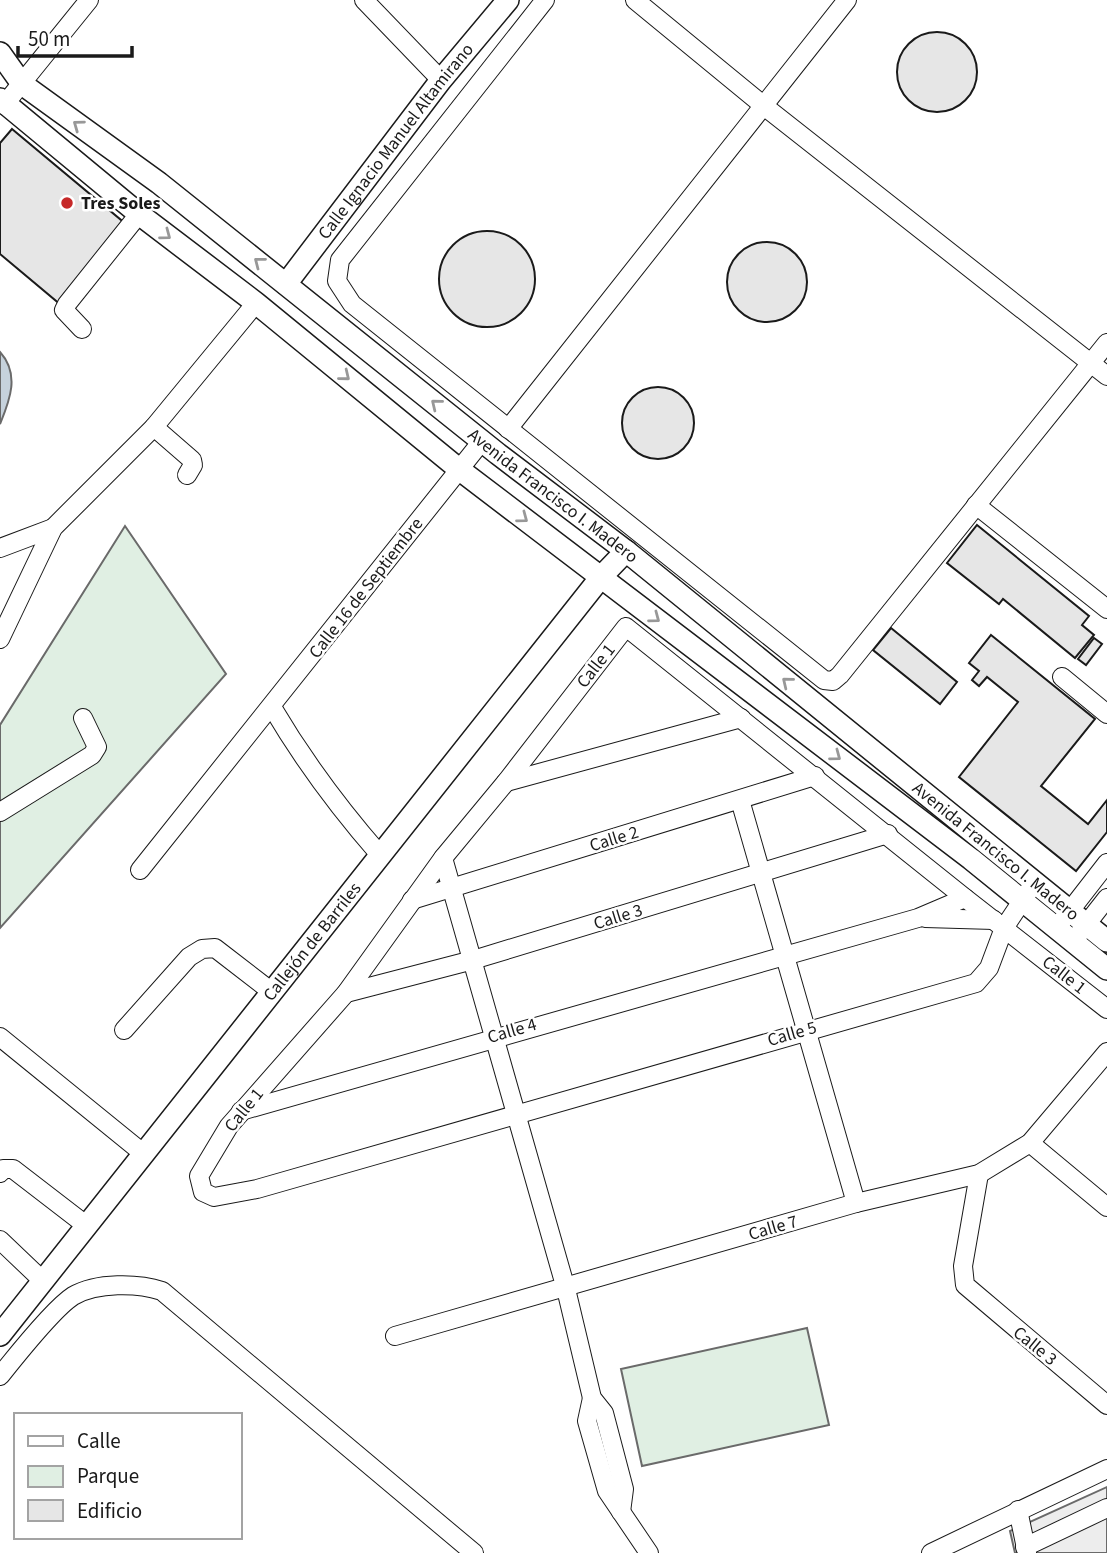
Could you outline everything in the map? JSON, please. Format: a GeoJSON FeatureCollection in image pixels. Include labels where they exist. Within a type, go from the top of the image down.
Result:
{"type":"FeatureCollection","features":[{"type":"Feature","properties":{"kind":"main road","name":"Calle Ignacio Manuel Altamirano"},"geometry":{"type":"LineString","coordinates":[[286,284],[441,80],[508,0]]}},
{"type":"Feature","properties":{"kind":"main road","name":"Avenida Francisco I. Madero"},"geometry":{"type":"LineString","coordinates":[[0,53],[22,84],[159,183],[482,441],[626,551],[1080,933],[1107,968]]}},
{"type":"Feature","properties":{"kind":"main road","name":"Avenida Francisco I. Madero"},"geometry":{"type":"LineString","coordinates":[[2,102],[139,214],[256,303],[460,470],[1028,891]]}},
{"type":"Feature","properties":{"kind":"main road","name":"Callejón de Barriles"},"geometry":{"type":"LineString","coordinates":[[0,1335],[601,577],[626,551]]}},
{"type":"Feature","properties":{"kind":"main road","name":"Avenida Francisco I. Madero"},"geometry":{"type":"LineString","coordinates":[[1080,933],[1107,941]]}},
{"type":"Feature","properties":{"kind":"street"},"geometry":{"type":"LineString","coordinates":[[2,102],[22,84],[89,0]]}},
{"type":"Feature","properties":{"kind":"street"},"geometry":{"type":"LineString","coordinates":[[364,0],[441,80]]}},
{"type":"Feature","properties":{"kind":"street"},"geometry":{"type":"LineString","coordinates":[[545,0],[340,260],[336,270],[337,281],[352,304],[824,680],[832,681],[840,675],[1107,343]]}},
{"type":"Feature","properties":{"kind":"street"},"geometry":{"type":"LineString","coordinates":[[635,0],[764,106],[1107,376]]}},
{"type":"Feature","properties":{"kind":"street"},"geometry":{"type":"LineString","coordinates":[[508,429],[848,0]]}},
{"type":"Feature","properties":{"kind":"street"},"geometry":{"type":"LineString","coordinates":[[82,329],[64,310],[139,214]]}},
{"type":"Feature","properties":{"kind":"street"},"geometry":{"type":"LineString","coordinates":[[0,639],[53,528],[108,476],[154,427],[256,303]]}},
{"type":"Feature","properties":{"kind":"street"},"geometry":{"type":"LineString","coordinates":[[154,427],[192,460],[193,465],[187,475]]}},
{"type":"Feature","properties":{"kind":"street","name":"Calle 16 de Septiembre"},"geometry":{"type":"LineString","coordinates":[[139,870],[482,441]]}},
{"type":"Feature","properties":{"kind":"street"},"geometry":{"type":"LineString","coordinates":[[976,505],[1107,609]]}},
{"type":"Feature","properties":{"kind":"street"},"geometry":{"type":"LineString","coordinates":[[0,548],[53,528]]}},
{"type":"Feature","properties":{"kind":"street","name":"Calle 1"},"geometry":{"type":"LineString","coordinates":[[203,1192],[199,1176],[241,1111],[346,993],[443,858],[506,782],[626,627],[1107,1009]]}},
{"type":"Feature","properties":{"kind":"street"},"geometry":{"type":"LineString","coordinates":[[1062,677],[1107,714]]}},
{"type":"Feature","properties":{"kind":"street"},"geometry":{"type":"LineString","coordinates":[[272,707],[330,798],[380,855]]}},
{"type":"Feature","properties":{"kind":"street"},"geometry":{"type":"LineString","coordinates":[[0,812],[92,755],[97,747],[83,718]]}},
{"type":"Feature","properties":{"kind":"street"},"geometry":{"type":"LineString","coordinates":[[506,782],[741,718]]}},
{"type":"Feature","properties":{"kind":"street","name":"Calle 2"},"geometry":{"type":"LineString","coordinates":[[412,900],[815,776]]}},
{"type":"Feature","properties":{"kind":"street"},"geometry":{"type":"LineString","coordinates":[[740,800],[856,1203]]}},
{"type":"Feature","properties":{"kind":"street","name":"Calle 3"},"geometry":{"type":"LineString","coordinates":[[346,993],[473,960],[888,834]]}},
{"type":"Feature","properties":{"kind":"street"},"geometry":{"type":"LineString","coordinates":[[443,858],[566,1289],[592,1398],[604,1413],[624,1489],[621,1512],[649,1553]]}},
{"type":"Feature","properties":{"kind":"street"},"geometry":{"type":"LineString","coordinates":[[1063,919],[1107,863]]}},
{"type":"Feature","properties":{"kind":"street","name":"Calle 5"},"geometry":{"type":"LineString","coordinates":[[203,1192],[214,1197],[244,1192],[515,1112],[976,983],[989,968],[999,924],[1028,891]]}},
{"type":"Feature","properties":{"kind":"street","name":"Calle 4"},"geometry":{"type":"LineString","coordinates":[[241,1111],[494,1036],[918,918],[965,898]]}},
{"type":"Feature","properties":{"kind":"street"},"geometry":{"type":"LineString","coordinates":[[1080,933],[1107,898]]}},
{"type":"Feature","properties":{"kind":"street","name":"Calle 4"},"geometry":{"type":"LineString","coordinates":[[918,918],[999,924]]}},
{"type":"Feature","properties":{"kind":"street"},"geometry":{"type":"LineString","coordinates":[[124,1030],[189,957],[202,949],[215,947],[272,992]]}},
{"type":"Feature","properties":{"kind":"street"},"geometry":{"type":"LineString","coordinates":[[0,1037],[144,1154]]}},
{"type":"Feature","properties":{"kind":"street","name":"Calle 7"},"geometry":{"type":"LineString","coordinates":[[395,1336],[566,1289],[856,1203],[979,1174],[1031,1143],[1107,1052]]}},
{"type":"Feature","properties":{"kind":"street"},"geometry":{"type":"LineString","coordinates":[[1031,1143],[1107,1207]]}},
{"type":"Feature","properties":{"kind":"street"},"geometry":{"type":"LineString","coordinates":[[0,1173],[3,1169],[13,1169],[87,1226]]}},
{"type":"Feature","properties":{"kind":"street","name":"Calle 3"},"geometry":{"type":"LineString","coordinates":[[979,1174],[963,1266],[965,1285],[1107,1405]]}},
{"type":"Feature","properties":{"kind":"street"},"geometry":{"type":"LineString","coordinates":[[0,1240],[43,1281]]}},
{"type":"Feature","properties":{"kind":"street"},"geometry":{"type":"LineString","coordinates":[[0,1376],[23,1346],[74,1296],[108,1287],[140,1283],[162,1291],[474,1553]]}},
{"type":"Feature","properties":{"kind":"street"},"geometry":{"type":"LineString","coordinates":[[931,1553],[1107,1469]]}},
{"type":"Feature","properties":{"kind":"street"},"geometry":{"type":"LineString","coordinates":[[1018,1510],[1034,1548],[1107,1508]]}},
{"type":"Feature","properties":{"kind":"green space"},"geometry":{"type":"Polygon","coordinates":[[[125,526],[226,674],[0,928],[0,725],[125,526]]]}},
{"type":"Feature","properties":{"kind":"green space"},"geometry":{"type":"Polygon","coordinates":[[[807,1328],[829,1425],[642,1466],[621,1369],[807,1328]]]}},
{"type":"Feature","properties":{"kind":"shaded area"},"geometry":{"type":"Polygon","coordinates":[[[0,352],[10,369],[11,387],[0,424],[0,352]]]}},
{"type":"Feature","properties":{"kind":"shaded area"},"geometry":{"type":"Polygon","coordinates":[[[1107,1487],[1107,1553],[1015,1553],[1010,1531],[1107,1487]]]}},
{"type":"Feature","properties":{"kind":"building"},"geometry":{"type":"Polygon","coordinates":[[[937,32],[952,35],[965,44],[974,57],[977,72],[974,87],[965,100],[952,109],[937,112],[922,109],[909,100],[900,87],[897,72],[900,57],[909,44],[922,35],[937,32]]]}},
{"type":"Feature","properties":{"kind":"building"},"geometry":{"type":"Polygon","coordinates":[[[12,129],[127,225],[61,305],[0,254],[0,143],[12,129]]]}},
{"type":"Feature","properties":{"kind":"building"},"geometry":{"type":"Polygon","coordinates":[[[487,231],[505,235],[521,245],[531,261],[535,279],[531,297],[521,313],[505,323],[487,327],[469,323],[453,313],[443,297],[439,279],[443,261],[453,245],[469,235],[487,231]]]}},
{"type":"Feature","properties":{"kind":"building"},"geometry":{"type":"Polygon","coordinates":[[[767,242],[782,245],[795,254],[804,267],[807,282],[804,297],[795,310],[782,319],[767,322],[752,319],[739,310],[730,297],[727,282],[730,267],[739,254],[752,245],[767,242]]]}},
{"type":"Feature","properties":{"kind":"building"},"geometry":{"type":"Polygon","coordinates":[[[658,387],[678,393],[688,403],[694,423],[688,443],[678,453],[658,459],[638,453],[628,443],[622,423],[628,403],[638,393],[658,387]]]}},
{"type":"Feature","properties":{"kind":"building"},"geometry":{"type":"Polygon","coordinates":[[[977,525],[1089,616],[1082,625],[1094,635],[1075,658],[1003,599],[999,604],[947,563],[977,525]]]}},
{"type":"Feature","properties":{"kind":"building"},"geometry":{"type":"Polygon","coordinates":[[[891,628],[957,682],[940,704],[873,650],[891,628]]]}},
{"type":"Feature","properties":{"kind":"building"},"geometry":{"type":"Polygon","coordinates":[[[991,635],[1095,719],[1041,786],[1088,824],[1107,800],[1107,832],[1076,871],[959,777],[1018,702],[987,677],[979,686],[972,680],[979,671],[969,663],[991,635]]]}},
{"type":"Feature","properties":{"kind":"building"},"geometry":{"type":"Polygon","coordinates":[[[1094,638],[1102,644],[1086,665],[1078,659],[1094,638]]]}},
{"type":"Feature","properties":{"kind":"place","name":"Tres Soles"},"geometry":{"type":"Point","coordinates":[67,203]}}]}
